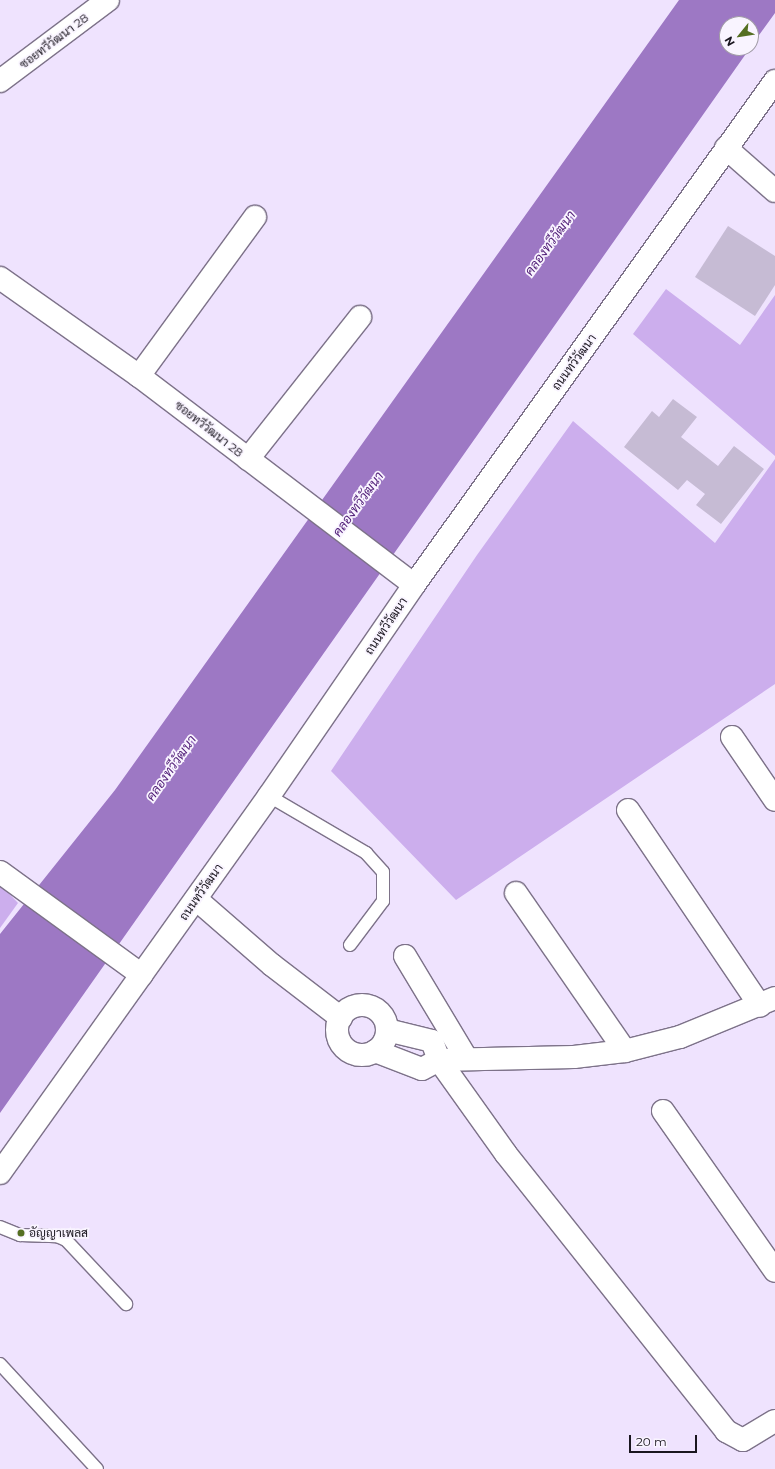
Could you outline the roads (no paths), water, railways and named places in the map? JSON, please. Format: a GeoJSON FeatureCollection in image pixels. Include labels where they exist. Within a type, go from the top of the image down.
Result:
{"type":"FeatureCollection","features":[{"type":"Feature","properties":{"kind":"street","name":"ซอยทวีวัฒนา 28"},"geometry":{"type":"LineString","coordinates":[[0,80],[108,0]]}},
{"type":"Feature","properties":{"kind":"street","name":"ถนนทวีวัฒนา"},"geometry":{"type":"LineString","coordinates":[[0,1173],[269,796],[414,585],[775,81]]}},
{"type":"Feature","properties":{"kind":"street"},"geometry":{"type":"LineString","coordinates":[[726,148],[775,191]]}},
{"type":"Feature","properties":{"kind":"street"},"geometry":{"type":"LineString","coordinates":[[140,376],[255,217]]}},
{"type":"Feature","properties":{"kind":"street","name":"ซอยทวีวัฒนา 28"},"geometry":{"type":"LineString","coordinates":[[0,278],[140,376],[293,494],[373,552],[414,585]]}},
{"type":"Feature","properties":{"kind":"street"},"geometry":{"type":"LineString","coordinates":[[248,459],[360,317]]}},
{"type":"Feature","properties":{"kind":"street"},"geometry":{"type":"LineString","coordinates":[[732,737],[775,800]]}},
{"type":"Feature","properties":{"kind":"street"},"geometry":{"type":"LineString","coordinates":[[375,1051],[384,1042],[387,1030],[379,1012],[368,1006],[355,1006],[341,1018],[338,1034],[345,1048],[360,1054],[375,1051],[422,1069],[439,1060],[574,1057],[625,1051],[680,1037],[767,1002],[628,810]]}},
{"type":"Feature","properties":{"kind":"street"},"geometry":{"type":"LineString","coordinates":[[0,872],[107,947],[142,975]]}},
{"type":"Feature","properties":{"kind":"street"},"geometry":{"type":"LineString","coordinates":[[516,893],[625,1051]]}},
{"type":"Feature","properties":{"kind":"street"},"geometry":{"type":"LineString","coordinates":[[196,899],[272,965],[341,1018]]}},
{"type":"Feature","properties":{"kind":"street"},"geometry":{"type":"LineString","coordinates":[[405,956],[467,1059]]}},
{"type":"Feature","properties":{"kind":"street"},"geometry":{"type":"LineString","coordinates":[[387,1030],[432,1041],[439,1060],[571,1239],[726,1431],[743,1440],[775,1421]]}},
{"type":"Feature","properties":{"kind":"street"},"geometry":{"type":"LineString","coordinates":[[663,1111],[775,1271]]}},
{"type":"Feature","properties":{"kind":"lane"},"geometry":{"type":"LineString","coordinates":[[269,796],[366,852],[383,872],[383,901],[350,945]]}},
{"type":"Feature","properties":{"kind":"lane"},"geometry":{"type":"LineString","coordinates":[[0,1227],[20,1235],[57,1236],[66,1240],[126,1304]]}},
{"type":"Feature","properties":{"kind":"lane"},"geometry":{"type":"LineString","coordinates":[[0,1364],[96,1469]]}},
{"type":"Feature","properties":{"kind":"water","name":"คลองทวีวัฒนา"},"geometry":{"type":"Polygon","coordinates":[[[679,0],[775,0],[775,13],[759,35],[759,16],[719,16],[719,56],[744,56],[0,1113],[0,934],[115,790],[679,0]]]}},
{"type":"Feature","properties":{"kind":"place","name":"อัญญาเพลส"},"geometry":{"type":"Point","coordinates":[21,1233]}}]}
